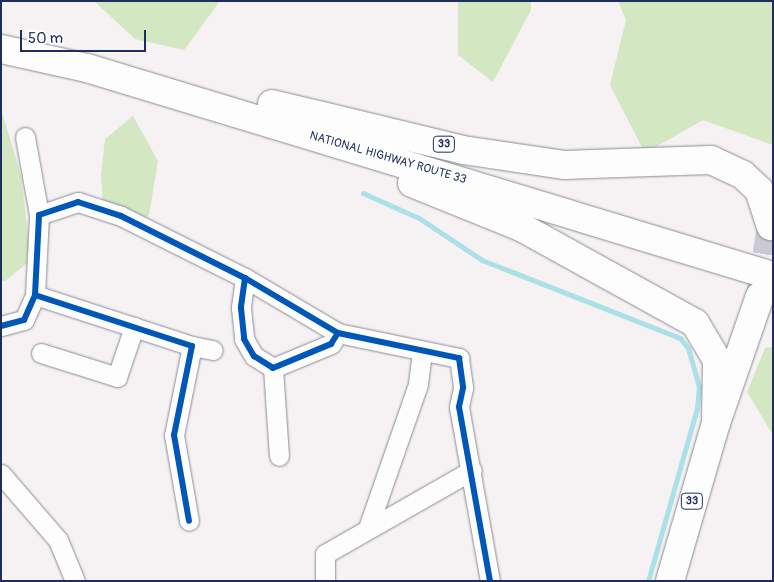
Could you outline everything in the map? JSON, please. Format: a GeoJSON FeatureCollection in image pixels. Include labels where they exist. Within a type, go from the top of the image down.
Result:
{"type":"FeatureCollection","features":[{"type":"Feature","properties":{"kind":"highway","name":"NATIONAL HIGHWAY ROUTE 33"},"geometry":{"type":"LineString","coordinates":[[1,49],[87,68],[316,136],[766,286]]}},
{"type":"Feature","properties":{"kind":"highway","name":"33"},"geometry":{"type":"LineString","coordinates":[[87,68],[185,81],[342,123],[400,132],[463,150],[556,164],[710,160],[743,175],[758,190],[771,226]]}},
{"type":"Feature","properties":{"kind":"highway","name":"33"},"geometry":{"type":"LineString","coordinates":[[316,136],[376,171],[461,199],[521,227],[695,323],[717,360],[716,423]]}},
{"type":"Feature","properties":{"kind":"highway","name":"33"},"geometry":{"type":"LineString","coordinates":[[670,581],[716,423],[766,286]]}},
{"type":"Feature","properties":{"kind":"street"},"geometry":{"type":"LineString","coordinates":[[1,326],[24,320],[36,295],[39,215],[26,137]]}},
{"type":"Feature","properties":{"kind":"street"},"geometry":{"type":"LineString","coordinates":[[39,215],[78,202],[121,216],[245,278],[338,333],[459,358],[463,388],[459,406],[472,470],[490,581]]}},
{"type":"Feature","properties":{"kind":"street"},"geometry":{"type":"LineString","coordinates":[[245,278],[241,308],[244,339],[254,356],[273,368]]}},
{"type":"Feature","properties":{"kind":"street"},"geometry":{"type":"LineString","coordinates":[[36,295],[192,346],[213,350]]}},
{"type":"Feature","properties":{"kind":"street"},"geometry":{"type":"LineString","coordinates":[[41,353],[117,377],[134,327]]}},
{"type":"Feature","properties":{"kind":"street"},"geometry":{"type":"LineString","coordinates":[[273,368],[331,344],[338,333]]}},
{"type":"Feature","properties":{"kind":"street"},"geometry":{"type":"LineString","coordinates":[[189,521],[174,435],[192,346]]}},
{"type":"Feature","properties":{"kind":"street"},"geometry":{"type":"LineString","coordinates":[[369,525],[418,384],[422,351]]}},
{"type":"Feature","properties":{"kind":"street"},"geometry":{"type":"LineString","coordinates":[[273,368],[279,456]]}},
{"type":"Feature","properties":{"kind":"street"},"geometry":{"type":"LineString","coordinates":[[325,581],[325,554],[369,525],[472,470]]}},
{"type":"Feature","properties":{"kind":"street"},"geometry":{"type":"LineString","coordinates":[[1,474],[58,540],[75,581]]}},
{"type":"Feature","properties":{"kind":"green space"},"geometry":{"type":"Polygon","coordinates":[[[94,1],[220,1],[184,50],[135,39],[94,1]]]}},
{"type":"Feature","properties":{"kind":"green space"},"geometry":{"type":"Polygon","coordinates":[[[458,1],[531,1],[531,10],[493,82],[458,55],[458,1]]]}},
{"type":"Feature","properties":{"kind":"green space"},"geometry":{"type":"Polygon","coordinates":[[[618,1],[773,1],[773,145],[703,120],[645,153],[610,85],[626,20],[618,1]]]}},
{"type":"Feature","properties":{"kind":"green space"},"geometry":{"type":"Polygon","coordinates":[[[1,109],[21,175],[31,260],[5,281],[1,280],[1,109]]]}},
{"type":"Feature","properties":{"kind":"green space"},"geometry":{"type":"Polygon","coordinates":[[[133,116],[158,161],[149,215],[142,220],[103,205],[101,175],[105,139],[133,116]]]}},
{"type":"Feature","properties":{"kind":"green space"},"geometry":{"type":"Polygon","coordinates":[[[773,347],[773,435],[747,392],[765,348],[773,347]]]}},
{"type":"Feature","properties":{"kind":"waterway"},"geometry":{"type":"LineString","coordinates":[[363,193],[419,218],[482,260],[680,338],[688,348],[699,386],[697,408],[648,581]]}},
{"type":"Feature","properties":{"kind":"tunnel"},"geometry":{"type":"LineString","coordinates":[[760,296],[771,226]]}},
{"type":"Feature","properties":{"kind":"cycle path"},"geometry":{"type":"LineString","coordinates":[[1,326],[24,320],[35,295],[39,215],[78,202],[121,216],[245,278],[241,308],[244,339],[254,356],[273,368],[331,344],[338,333]]}},
{"type":"Feature","properties":{"kind":"cycle path"},"geometry":{"type":"LineString","coordinates":[[245,278],[338,333],[459,358],[463,388],[459,407],[490,581]]}},
{"type":"Feature","properties":{"kind":"cycle path"},"geometry":{"type":"LineString","coordinates":[[35,295],[192,346],[174,435],[189,521]]}}]}
